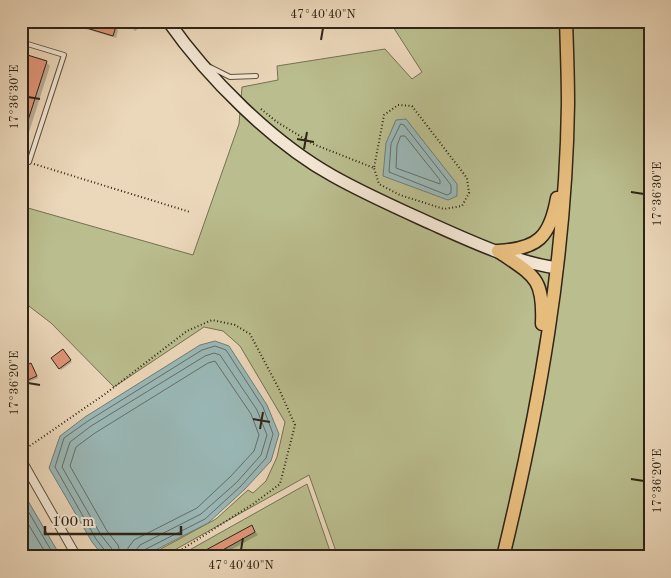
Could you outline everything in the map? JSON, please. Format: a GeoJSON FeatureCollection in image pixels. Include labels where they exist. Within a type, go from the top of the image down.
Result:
{"type":"FeatureCollection","features":[{"type":"Feature","properties":{"kind":"main road"},"geometry":{"type":"LineString","coordinates":[[503,557],[540,384],[557,268],[560,242],[559,208],[567,146],[566,21]]}},
{"type":"Feature","properties":{"kind":"main road"},"geometry":{"type":"LineString","coordinates":[[498,251],[516,250],[532,245],[547,231],[559,208]]}},
{"type":"Feature","properties":{"kind":"main road"},"geometry":{"type":"LineString","coordinates":[[498,251],[531,274],[540,289],[543,301],[540,384]]}},
{"type":"Feature","properties":{"kind":"street"},"geometry":{"type":"LineString","coordinates":[[168,21],[183,42],[218,81],[277,139],[332,176],[366,194],[451,233],[539,265],[557,268]]}},
{"type":"Feature","properties":{"kind":"street"},"geometry":{"type":"LineString","coordinates":[[21,459],[77,557]]}},
{"type":"Feature","properties":{"kind":"lane"},"geometry":{"type":"LineString","coordinates":[[21,42],[64,55],[29,162],[21,160]]}},
{"type":"Feature","properties":{"kind":"lane"},"geometry":{"type":"LineString","coordinates":[[200,61],[230,77],[256,76]]}},
{"type":"Feature","properties":{"kind":"path"},"geometry":{"type":"LineString","coordinates":[[255,104],[277,122],[313,144],[374,168]]}},
{"type":"Feature","properties":{"kind":"path"},"geometry":{"type":"LineString","coordinates":[[398,105],[412,106],[467,178],[469,193],[462,206],[444,209],[400,195],[379,184],[374,168],[384,115],[398,105]]}},
{"type":"Feature","properties":{"kind":"path"},"geometry":{"type":"LineString","coordinates":[[29,162],[190,212]]}},
{"type":"Feature","properties":{"kind":"path"},"geometry":{"type":"LineString","coordinates":[[21,452],[105,394],[187,331],[212,320],[235,325],[250,334],[279,389],[295,425],[280,484],[253,504],[170,557]]}},
{"type":"Feature","properties":{"kind":"green space"},"geometry":{"type":"Polygon","coordinates":[[[391,21],[650,21],[650,557],[338,557],[309,475],[162,557],[146,557],[216,519],[248,490],[253,493],[266,481],[277,457],[285,422],[240,346],[223,331],[204,327],[114,387],[51,323],[21,300],[21,206],[193,255],[239,124],[242,87],[278,80],[277,66],[385,49],[412,79],[422,72],[391,21]]]}},
{"type":"Feature","properties":{"kind":"green space"},"geometry":{"type":"Polygon","coordinates":[[[307,484],[332,557],[177,557],[307,484]]]}},
{"type":"Feature","properties":{"kind":"water"},"geometry":{"type":"Polygon","coordinates":[[[406,119],[457,184],[457,196],[448,200],[383,176],[386,143],[396,120],[406,119]]]}},
{"type":"Feature","properties":{"kind":"water"},"geometry":{"type":"Polygon","coordinates":[[[215,341],[229,346],[267,405],[279,434],[271,461],[245,489],[208,523],[142,557],[104,557],[92,542],[49,468],[60,436],[85,417],[200,345],[215,341]]]}},
{"type":"Feature","properties":{"kind":"water"},"geometry":{"type":"Polygon","coordinates":[[[21,489],[61,557],[21,557],[21,489]]]}},
{"type":"Feature","properties":{"kind":"building"},"geometry":{"type":"Polygon","coordinates":[[[71,21],[99,21],[116,26],[113,36],[70,23],[71,21]]]}},
{"type":"Feature","properties":{"kind":"building"},"geometry":{"type":"Polygon","coordinates":[[[21,53],[47,61],[23,136],[21,136],[21,53]]]}},
{"type":"Feature","properties":{"kind":"building"},"geometry":{"type":"Polygon","coordinates":[[[63,349],[71,360],[59,369],[51,358],[63,349]]]}},
{"type":"Feature","properties":{"kind":"building"},"geometry":{"type":"Polygon","coordinates":[[[31,363],[37,376],[21,383],[21,368],[31,363]]]}},
{"type":"Feature","properties":{"kind":"building"},"geometry":{"type":"Polygon","coordinates":[[[252,525],[255,532],[210,557],[193,557],[252,525]]]}}]}
